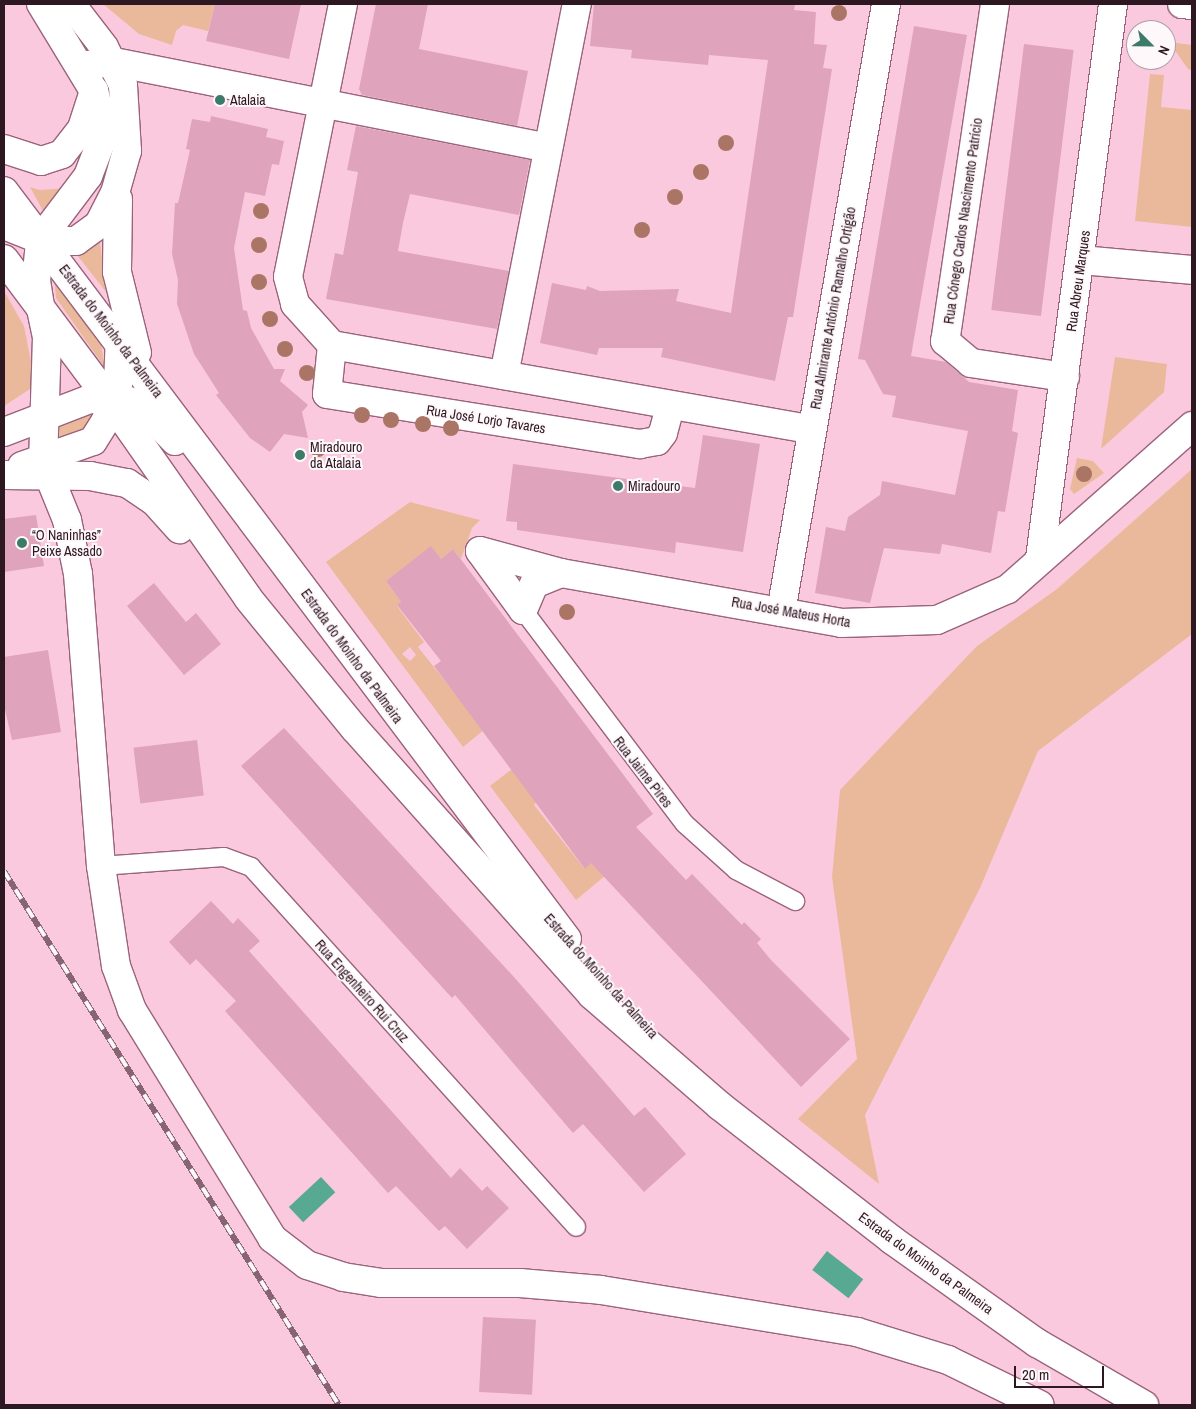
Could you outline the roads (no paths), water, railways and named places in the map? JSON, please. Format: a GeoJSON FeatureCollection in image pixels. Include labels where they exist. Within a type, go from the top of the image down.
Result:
{"type":"FeatureCollection","features":[{"type":"Feature","properties":{"kind":"street"},"geometry":{"type":"LineString","coordinates":[[41,4],[94,91],[100,115],[100,144],[88,176],[44,241],[36,266],[41,310],[47,337],[43,415],[78,574],[101,866],[116,966],[132,1010],[272,1238],[307,1264],[342,1277],[381,1283],[520,1283],[601,1290],[857,1332],[948,1360],[1040,1405]]}},
{"type":"Feature","properties":{"kind":"street"},"geometry":{"type":"LineString","coordinates":[[4,475],[54,470],[93,441],[118,384],[120,291],[114,232],[126,152],[126,106],[114,62],[71,4]]}},
{"type":"Feature","properties":{"kind":"street"},"geometry":{"type":"LineString","coordinates":[[343,4],[321,104],[288,286],[302,313],[332,345],[812,430]]}},
{"type":"Feature","properties":{"kind":"street"},"geometry":{"type":"LineString","coordinates":[[504,375],[577,4]]}},
{"type":"Feature","properties":{"kind":"street","name":"Rua Almirante António Ramalho Ortigão"},"geometry":{"type":"LineString","coordinates":[[782,612],[886,4]]}},
{"type":"Feature","properties":{"kind":"street","name":"Rua Cónego Carlos Nascimento Patrício"},"geometry":{"type":"LineString","coordinates":[[995,4],[945,342],[971,363],[1064,377]]}},
{"type":"Feature","properties":{"kind":"street","name":"Rua Abreu Marques"},"geometry":{"type":"LineString","coordinates":[[1040,558],[1082,260],[1113,4]]}},
{"type":"Feature","properties":{"kind":"street"},"geometry":{"type":"LineString","coordinates":[[1182,4],[1192,5]]}},
{"type":"Feature","properties":{"kind":"street"},"geometry":{"type":"LineString","coordinates":[[80,66],[114,62],[548,148]]}},
{"type":"Feature","properties":{"kind":"street"},"geometry":{"type":"LineString","coordinates":[[4,149],[41,161],[62,154],[79,134],[94,91]]}},
{"type":"Feature","properties":{"kind":"street"},"geometry":{"type":"LineString","coordinates":[[4,225],[44,241],[76,241],[99,224],[115,193],[126,152]]}},
{"type":"Feature","properties":{"kind":"street","name":"Estrada do Moinho da Palmeira"},"geometry":{"type":"LineString","coordinates":[[4,191],[120,340],[546,916],[720,1106]]}},
{"type":"Feature","properties":{"kind":"street","name":"Estrada do Moinho da Palmeira"},"geometry":{"type":"LineString","coordinates":[[4,258],[111,402],[248,598],[316,681],[592,995],[720,1106],[892,1240],[1037,1343],[1144,1405]]}},
{"type":"Feature","properties":{"kind":"street"},"geometry":{"type":"LineString","coordinates":[[1082,260],[1192,270]]}},
{"type":"Feature","properties":{"kind":"street"},"geometry":{"type":"LineString","coordinates":[[120,291],[137,352],[171,410]]}},
{"type":"Feature","properties":{"kind":"street","name":"Rua José Lorjo Tavares"},"geometry":{"type":"LineString","coordinates":[[332,345],[328,394],[640,444],[656,441],[663,433],[670,406]]}},
{"type":"Feature","properties":{"kind":"street"},"geometry":{"type":"LineString","coordinates":[[4,432],[43,415],[90,400],[128,401],[143,408],[168,431],[290,600],[397,717]]}},
{"type":"Feature","properties":{"kind":"street","name":"Rua José Mateus Horta"},"geometry":{"type":"LineString","coordinates":[[523,610],[480,551],[561,573],[841,623],[938,620],[1008,589],[1040,558],[1192,426]]}},
{"type":"Feature","properties":{"kind":"street"},"geometry":{"type":"LineString","coordinates":[[4,470],[54,470],[127,483],[154,501],[316,681]]}},
{"type":"Feature","properties":{"kind":"street"},"geometry":{"type":"LineString","coordinates":[[523,610],[534,584],[561,573]]}},
{"type":"Feature","properties":{"kind":"lane","name":"Rua Jaime Pires"},"geometry":{"type":"LineString","coordinates":[[523,610],[685,824],[736,870],[795,901]]}},
{"type":"Feature","properties":{"kind":"lane","name":"Rua Engenheiro Rui Cruz"},"geometry":{"type":"LineString","coordinates":[[101,866],[224,857],[251,868],[576,1227]]}},
{"type":"Feature","properties":{"kind":"railway"},"geometry":{"type":"LineString","coordinates":[[4,871],[339,1405]]}},
{"type":"Feature","properties":{"kind":"place","name":"Atalaia"},"geometry":{"type":"Point","coordinates":[220,100]}},
{"type":"Feature","properties":{"kind":"place","name":"Miradouro da Atalaia"},"geometry":{"type":"Point","coordinates":[300,455]}},
{"type":"Feature","properties":{"kind":"place","name":"Miradouro"},"geometry":{"type":"Point","coordinates":[618,486]}},
{"type":"Feature","properties":{"kind":"place","name":"“O Naninhas” Peixe Assado"},"geometry":{"type":"Point","coordinates":[22,543]}}]}
